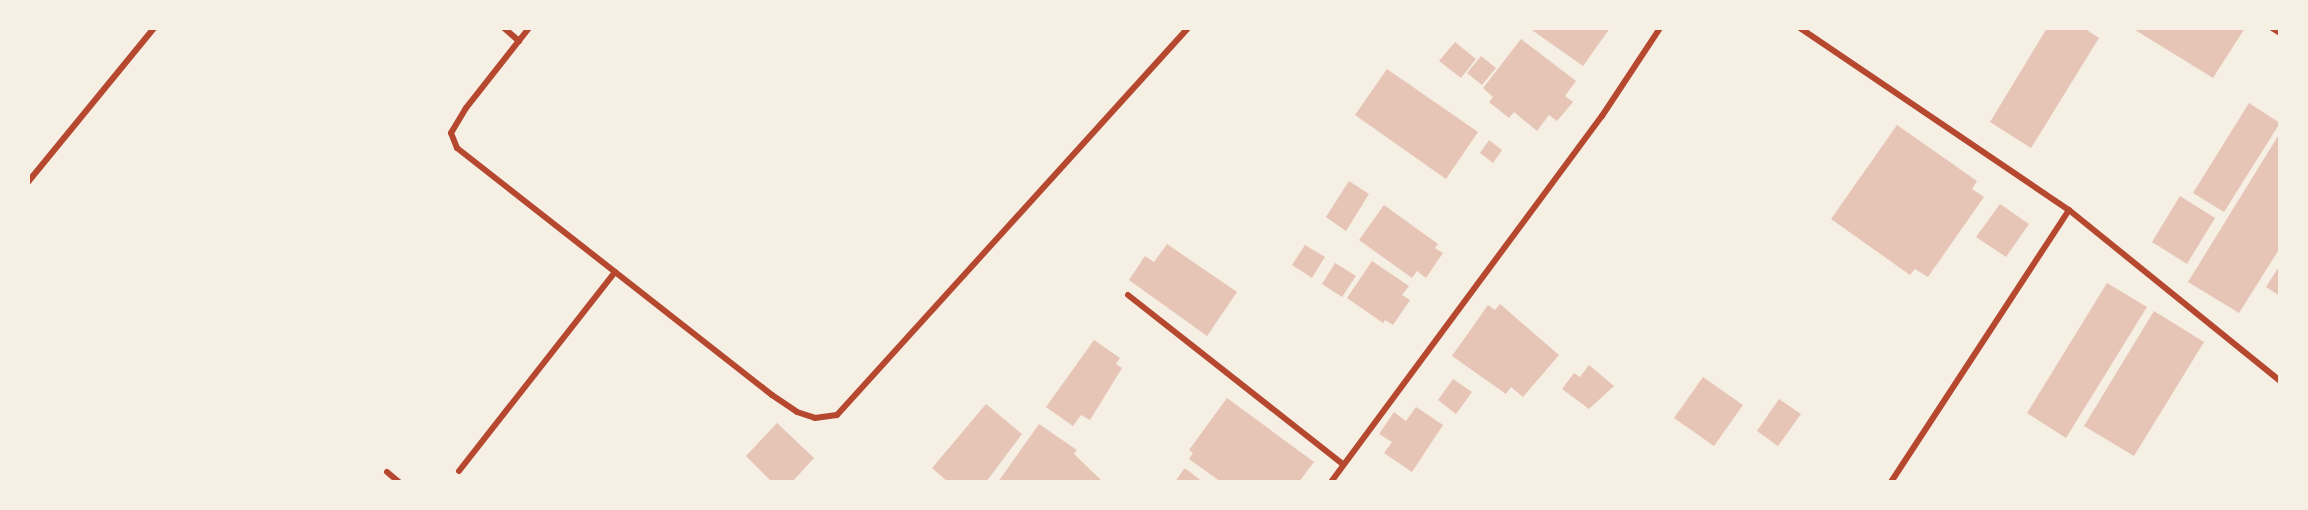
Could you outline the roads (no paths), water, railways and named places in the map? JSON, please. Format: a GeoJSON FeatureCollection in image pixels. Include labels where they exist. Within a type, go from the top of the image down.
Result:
{"type":"FeatureCollection","features":[{"type":"Feature","properties":{"kind":"street"},"geometry":{"type":"LineString","coordinates":[[28,182],[154,28]]}},
{"type":"Feature","properties":{"kind":"street"},"geometry":{"type":"LineString","coordinates":[[504,28],[519,40]]}},
{"type":"Feature","properties":{"kind":"street"},"geometry":{"type":"LineString","coordinates":[[529,28],[456,124],[452,133],[457,147],[797,412],[815,418],[837,415],[1188,28]]}},
{"type":"Feature","properties":{"kind":"street"},"geometry":{"type":"LineString","coordinates":[[1331,482],[1602,116],[1660,28]]}},
{"type":"Feature","properties":{"kind":"street"},"geometry":{"type":"LineString","coordinates":[[1800,28],[2069,210],[2280,381]]}},
{"type":"Feature","properties":{"kind":"street"},"geometry":{"type":"LineString","coordinates":[[2272,28],[2280,33]]}},
{"type":"Feature","properties":{"kind":"street"},"geometry":{"type":"LineString","coordinates":[[1891,482],[2069,210]]}},
{"type":"Feature","properties":{"kind":"street"},"geometry":{"type":"LineString","coordinates":[[459,471],[615,272]]}},
{"type":"Feature","properties":{"kind":"street"},"geometry":{"type":"LineString","coordinates":[[1128,295],[1343,464]]}},
{"type":"Feature","properties":{"kind":"street"},"geometry":{"type":"LineString","coordinates":[[387,472],[399,482]]}}]}
